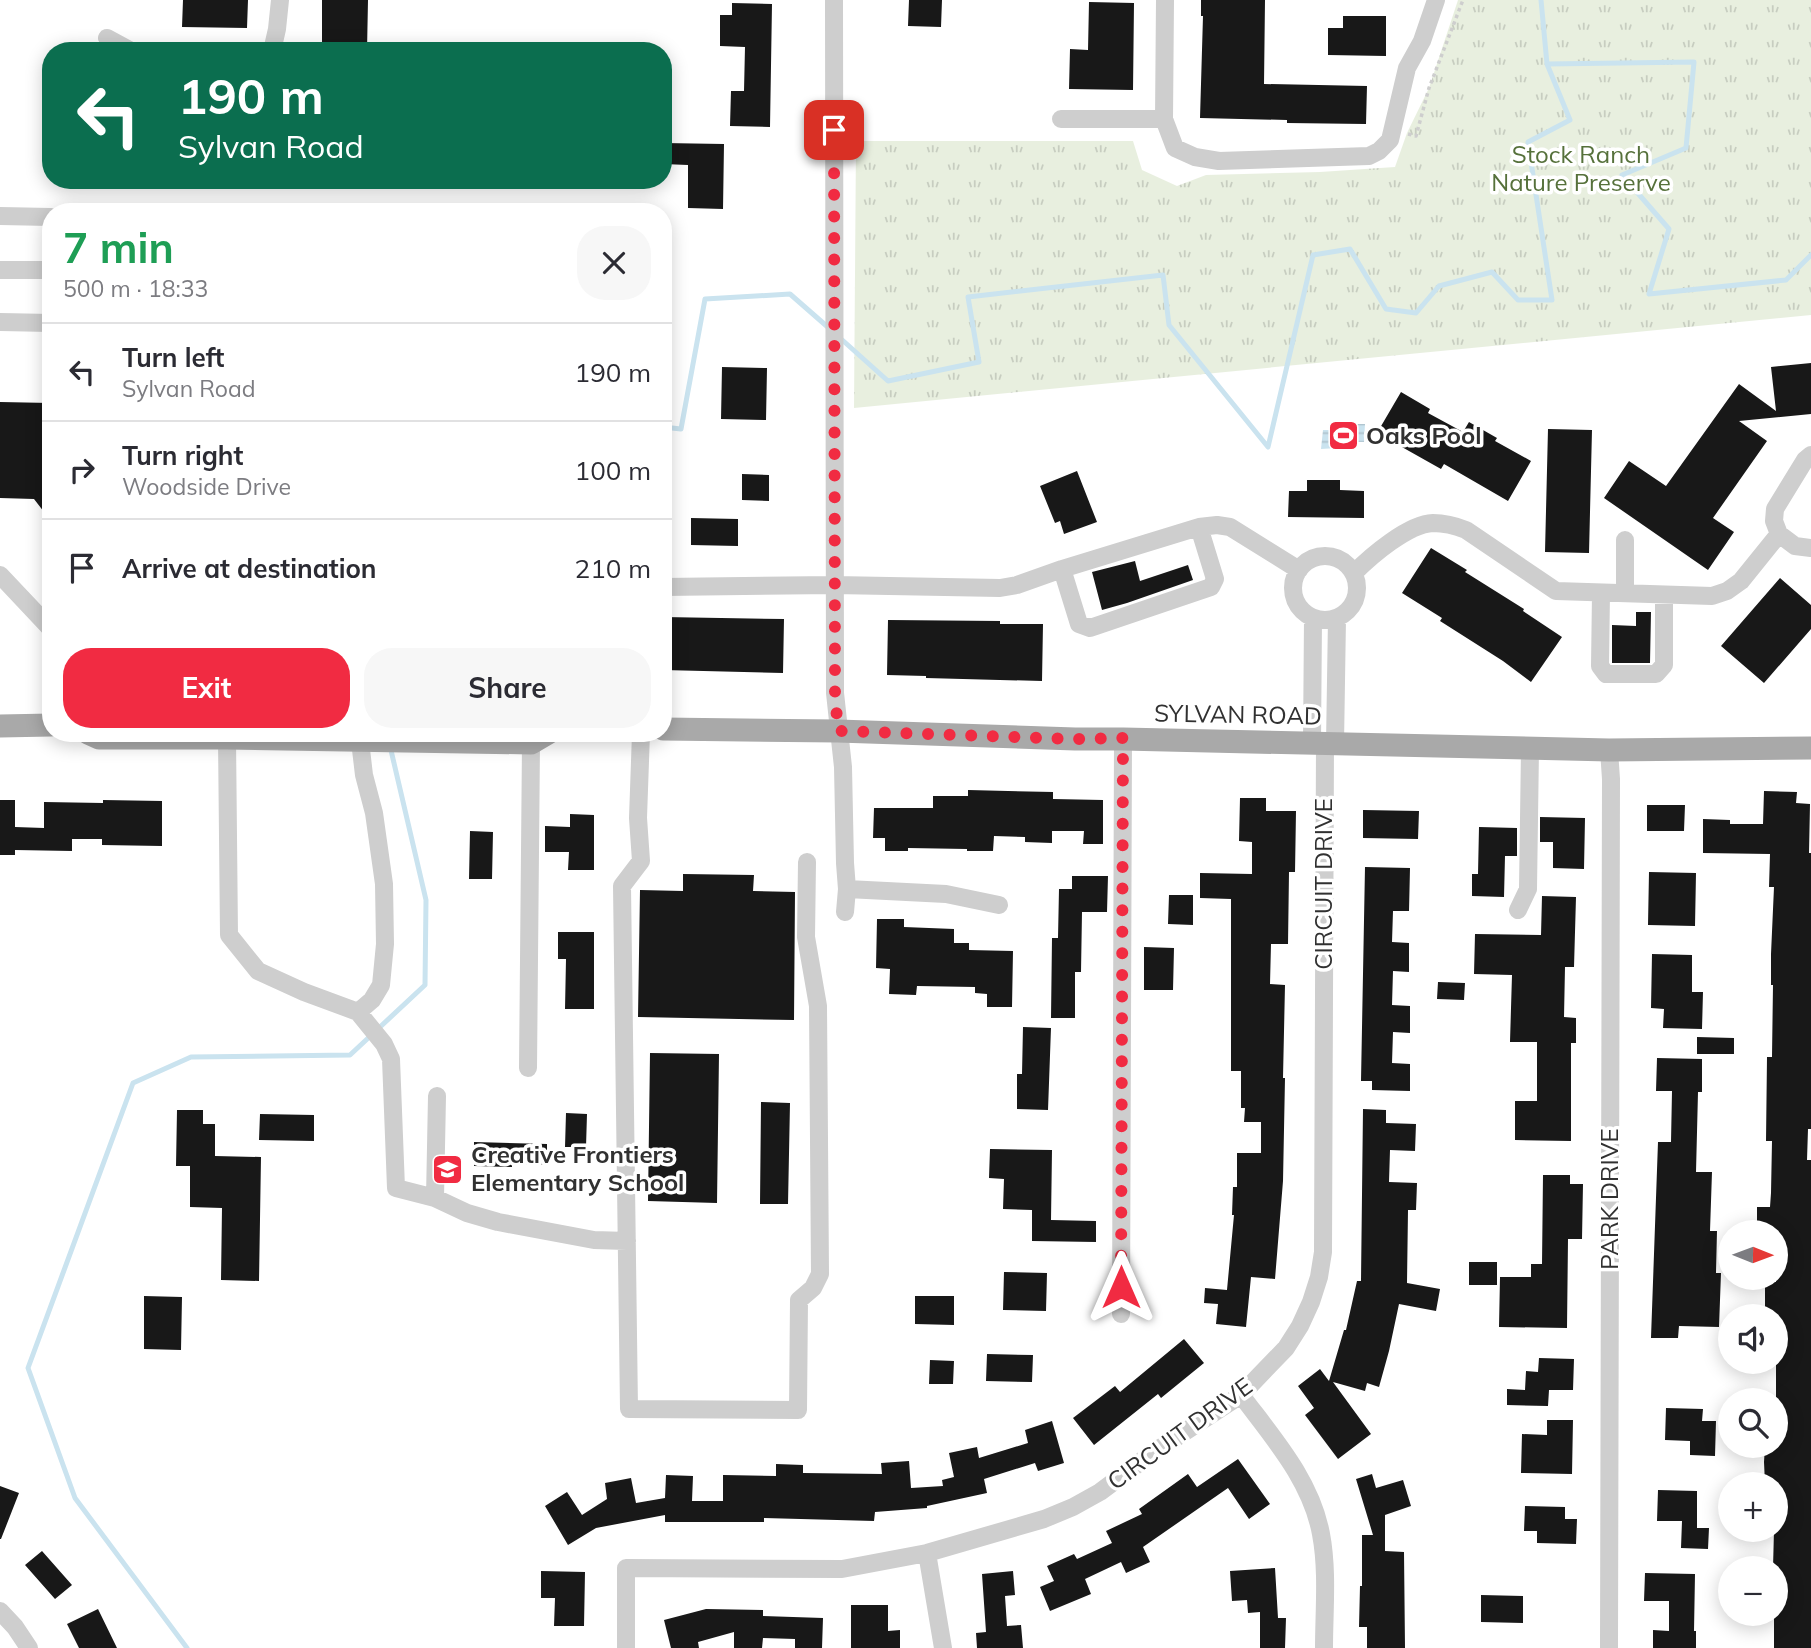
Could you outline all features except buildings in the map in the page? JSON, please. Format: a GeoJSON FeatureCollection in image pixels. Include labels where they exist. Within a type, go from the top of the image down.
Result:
{"type":"FeatureCollection","features":[{"type":"Feature","properties":{"kind":"main road"},"geometry":{"type":"LineString","coordinates":[[0,726],[42,725]]}},
{"type":"Feature","properties":{"kind":"main road","name":"SYLVAN ROAD"},"geometry":{"type":"LineString","coordinates":[[672,729],[1530,749],[1811,748]]}},
{"type":"Feature","properties":{"kind":"street"},"geometry":{"type":"LineString","coordinates":[[274,42],[280,0]]}},
{"type":"Feature","properties":{"kind":"street"},"geometry":{"type":"LineString","coordinates":[[834,0],[835,693],[843,767],[847,890],[845,912]]}},
{"type":"Feature","properties":{"kind":"street"},"geometry":{"type":"LineString","coordinates":[[1165,0],[1164,119],[1175,148],[1195,157],[1219,161],[1369,156],[1379,151],[1390,140],[1407,68],[1422,41],[1436,0]]}},
{"type":"Feature","properties":{"kind":"street"},"geometry":{"type":"LineString","coordinates":[[107,38],[114,42]]}},
{"type":"Feature","properties":{"kind":"street"},"geometry":{"type":"LineString","coordinates":[[1061,119],[1164,119]]}},
{"type":"Feature","properties":{"kind":"street"},"geometry":{"type":"LineString","coordinates":[[0,216],[42,217]]}},
{"type":"Feature","properties":{"kind":"street"},"geometry":{"type":"LineString","coordinates":[[0,271],[42,270]]}},
{"type":"Feature","properties":{"kind":"street"},"geometry":{"type":"LineString","coordinates":[[0,322],[42,323]]}},
{"type":"Feature","properties":{"kind":"street"},"geometry":{"type":"LineString","coordinates":[[1811,455],[1805,460],[1775,509],[1774,521],[1779,534],[1795,546],[1811,548]]}},
{"type":"Feature","properties":{"kind":"street"},"geometry":{"type":"LineString","coordinates":[[1354,573],[1369,558],[1414,528],[1432,523],[1450,524],[1466,530],[1556,591],[1712,596],[1727,591],[1741,580],[1779,534]]}},
{"type":"Feature","properties":{"kind":"street"},"geometry":{"type":"LineString","coordinates":[[672,587],[834,585],[1000,588],[1017,585],[1199,527],[1217,525],[1230,527],[1299,570]]}},
{"type":"Feature","properties":{"kind":"street"},"geometry":{"type":"LineString","coordinates":[[1062,569],[1079,624],[1090,628],[1211,587],[1215,579],[1199,527]]}},
{"type":"Feature","properties":{"kind":"street"},"geometry":{"type":"LineString","coordinates":[[1625,540],[1625,593]]}},
{"type":"Feature","properties":{"kind":"street"},"geometry":{"type":"LineString","coordinates":[[1329,556],[1348,565],[1354,573],[1357,594],[1347,613],[1327,621],[1306,615],[1299,607],[1294,597],[1295,576],[1308,560],[1329,556]]}},
{"type":"Feature","properties":{"kind":"street"},"geometry":{"type":"LineString","coordinates":[[0,575],[42,619]]}},
{"type":"Feature","properties":{"kind":"street"},"geometry":{"type":"LineString","coordinates":[[1601,593],[1600,666],[1606,674],[1656,674],[1664,665],[1664,595]]}},
{"type":"Feature","properties":{"kind":"street"},"geometry":{"type":"LineString","coordinates":[[1313,618],[1324,743]]}},
{"type":"Feature","properties":{"kind":"street"},"geometry":{"type":"LineString","coordinates":[[1324,743],[1337,618]]}},
{"type":"Feature","properties":{"kind":"street"},"geometry":{"type":"LineString","coordinates":[[1121,1314],[1123,738]]}},
{"type":"Feature","properties":{"kind":"street"},"geometry":{"type":"LineString","coordinates":[[227,742],[229,935],[258,971],[362,1017],[383,1042],[391,1059],[396,1188],[435,1198],[467,1213],[498,1222],[594,1240],[627,1241]]}},
{"type":"Feature","properties":{"kind":"street"},"geometry":{"type":"LineString","coordinates":[[362,1017],[381,985],[385,944],[383,872],[374,813],[364,775],[367,742]]}},
{"type":"Feature","properties":{"kind":"street"},"geometry":{"type":"LineString","coordinates":[[528,1068],[540,742]]}},
{"type":"Feature","properties":{"kind":"street"},"geometry":{"type":"LineString","coordinates":[[641,742],[638,818],[641,861],[622,886],[629,1409],[799,1410],[799,1300],[813,1288],[820,1274],[818,1006],[806,937],[807,862]]}},
{"type":"Feature","properties":{"kind":"street","name":"CIRCUIT DRIVE"},"geometry":{"type":"LineString","coordinates":[[626,1648],[626,1568],[842,1569],[927,1553],[1044,1519],[1100,1492],[1151,1454],[1241,1395],[1286,1348],[1311,1303],[1323,1251],[1324,743]]}},
{"type":"Feature","properties":{"kind":"street"},"geometry":{"type":"LineString","coordinates":[[1518,910],[1528,889],[1530,749]]}},
{"type":"Feature","properties":{"kind":"street","name":"PARK DRIVE"},"geometry":{"type":"LineString","coordinates":[[1608,750],[1611,779],[1609,1648]]}},
{"type":"Feature","properties":{"kind":"street"},"geometry":{"type":"LineString","coordinates":[[847,890],[946,894],[999,905]]}},
{"type":"Feature","properties":{"kind":"street"},"geometry":{"type":"LineString","coordinates":[[435,1198],[437,1096]]}},
{"type":"Feature","properties":{"kind":"street"},"geometry":{"type":"LineString","coordinates":[[1241,1395],[1287,1457],[1303,1482],[1314,1507],[1324,1560],[1324,1648]]}},
{"type":"Feature","properties":{"kind":"street"},"geometry":{"type":"LineString","coordinates":[[927,1553],[943,1648]]}},
{"type":"Feature","properties":{"kind":"street"},"geometry":{"type":"LineString","coordinates":[[0,1611],[29,1648]]}},
{"type":"Feature","properties":{"kind":"path"},"geometry":{"type":"LineString","coordinates":[[1407,133],[1416,136],[1441,53],[1463,0]]}},
{"type":"Feature","properties":{"kind":"green space","name":"Stock Ranch Nature Preserve"},"geometry":{"type":"Polygon","coordinates":[[[1458,0],[1811,0],[1811,315],[854,408],[856,141],[1133,141],[1142,170],[1177,186],[1206,175],[1395,167],[1407,133],[1429,88],[1458,0]]]}},
{"type":"Feature","properties":{"kind":"water","name":"Oaks Pool"},"geometry":{"type":"Polygon","coordinates":[[[1341,424],[1365,424],[1364,442],[1353,442],[1353,447],[1321,449],[1323,430],[1341,430],[1341,424]]]}},
{"type":"Feature","properties":{"kind":"waterway"},"geometry":{"type":"LineString","coordinates":[[840,338],[888,381],[979,362],[968,297],[1163,275],[1169,325],[1268,447],[1313,255],[1350,249],[1386,309],[1416,313],[1439,286],[1492,272],[1518,300],[1552,300],[1528,142],[1570,120],[1547,64],[1541,0]]}},
{"type":"Feature","properties":{"kind":"waterway"},"geometry":{"type":"LineString","coordinates":[[1547,64],[1694,62],[1686,148],[1622,175],[1669,229],[1649,294],[1786,280],[1811,255]]}},
{"type":"Feature","properties":{"kind":"waterway"},"geometry":{"type":"LineString","coordinates":[[672,428],[681,429],[705,299],[790,294],[830,329]]}},
{"type":"Feature","properties":{"kind":"waterway"},"geometry":{"type":"LineString","coordinates":[[187,1648],[75,1498],[28,1368],[133,1083],[191,1057],[350,1055],[425,985],[426,900],[390,746]]}},
{"type":"Feature","properties":{"kind":"place","name":"Oaks Pool"},"geometry":{"type":"Point","coordinates":[1343,436]}},
{"type":"Feature","properties":{"kind":"place","name":"Creative Frontiers Elementary School"},"geometry":{"type":"Point","coordinates":[448,1169]}},
{"type":"Feature","properties":{"kind":"route"},"geometry":{"type":"LineString","coordinates":[[834,130],[835,693],[838,731],[1075,739],[1123,738],[1121,1287]]}}]}
